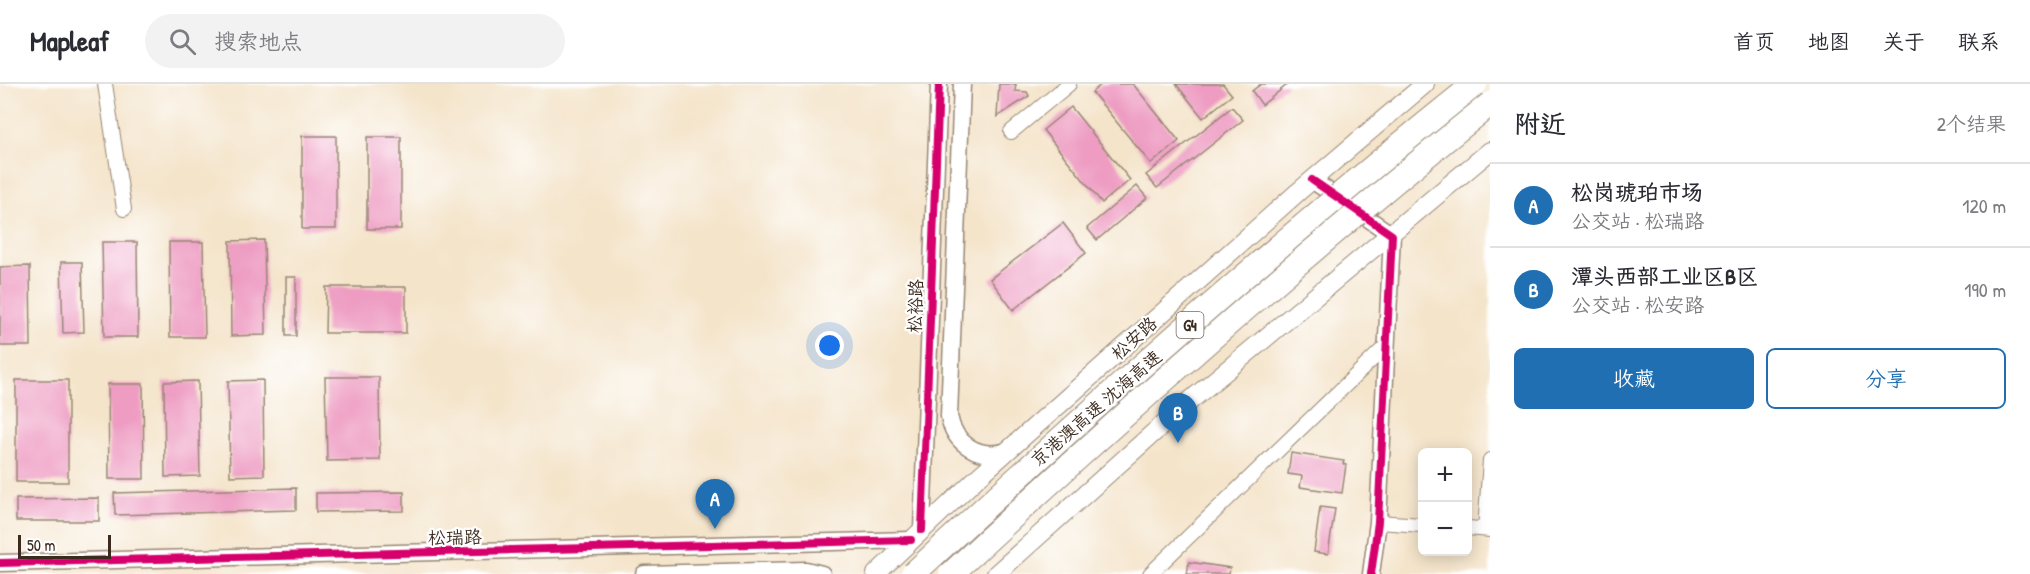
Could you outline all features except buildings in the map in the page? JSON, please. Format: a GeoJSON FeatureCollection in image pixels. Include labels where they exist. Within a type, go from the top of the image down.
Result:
{"type":"FeatureCollection","features":[{"type":"Feature","properties":{"kind":"highway","name":"京港澳高速 沈海高速"},"geometry":{"type":"LineString","coordinates":[[913,574],[1021,473],[1368,169],[1475,84]]}},
{"type":"Feature","properties":{"kind":"highway","name":"京港澳高速 沈海高速"},"geometry":{"type":"LineString","coordinates":[[951,574],[1044,488],[1366,204],[1490,104]]}},
{"type":"Feature","properties":{"kind":"main road","name":"松安路"},"geometry":{"type":"LineString","coordinates":[[876,574],[1007,451],[1312,180],[1424,84]]}},
{"type":"Feature","properties":{"kind":"main road"},"geometry":{"type":"LineString","coordinates":[[996,574],[1179,410],[1392,235],[1490,151]]}},
{"type":"Feature","properties":{"kind":"street"},"geometry":{"type":"LineString","coordinates":[[105,84],[124,208]]}},
{"type":"Feature","properties":{"kind":"street","name":"松裕路"},"geometry":{"type":"LineString","coordinates":[[917,535],[939,84]]}},
{"type":"Feature","properties":{"kind":"street","name":"松裕路"},"geometry":{"type":"LineString","coordinates":[[962,84],[949,416],[954,433],[964,445],[990,454],[1007,451]]}},
{"type":"Feature","properties":{"kind":"street"},"geometry":{"type":"LineString","coordinates":[[1011,132],[1069,84]]}},
{"type":"Feature","properties":{"kind":"street"},"geometry":{"type":"LineString","coordinates":[[1312,180],[1392,235],[1384,348],[1377,522],[1371,574]]}},
{"type":"Feature","properties":{"kind":"street"},"geometry":{"type":"LineString","coordinates":[[1150,574],[1384,348]]}},
{"type":"Feature","properties":{"kind":"street"},"geometry":{"type":"LineString","coordinates":[[1472,528],[1488,530],[1490,460]]}},
{"type":"Feature","properties":{"kind":"street"},"geometry":{"type":"LineString","coordinates":[[1377,522],[1418,525]]}},
{"type":"Feature","properties":{"kind":"street","name":"松瑞路"},"geometry":{"type":"LineString","coordinates":[[0,563],[917,535]]}},
{"type":"Feature","properties":{"kind":"street"},"geometry":{"type":"LineString","coordinates":[[644,574],[806,570],[822,574]]}},
{"type":"Feature","properties":{"kind":"cycle path"},"geometry":{"type":"LineString","coordinates":[[922,530],[939,84]]}},
{"type":"Feature","properties":{"kind":"cycle path"},"geometry":{"type":"LineString","coordinates":[[1312,180],[1392,235],[1378,522],[1371,574]]}},
{"type":"Feature","properties":{"kind":"cycle path"},"geometry":{"type":"LineString","coordinates":[[0,563],[911,540]]}},
{"type":"Feature","properties":{"kind":"place","name":"潭头西部工业区B区"},"geometry":{"type":"Point","coordinates":[1178,443]}},
{"type":"Feature","properties":{"kind":"place","name":"松岗琥珀市场"},"geometry":{"type":"Point","coordinates":[715,529]}}]}
